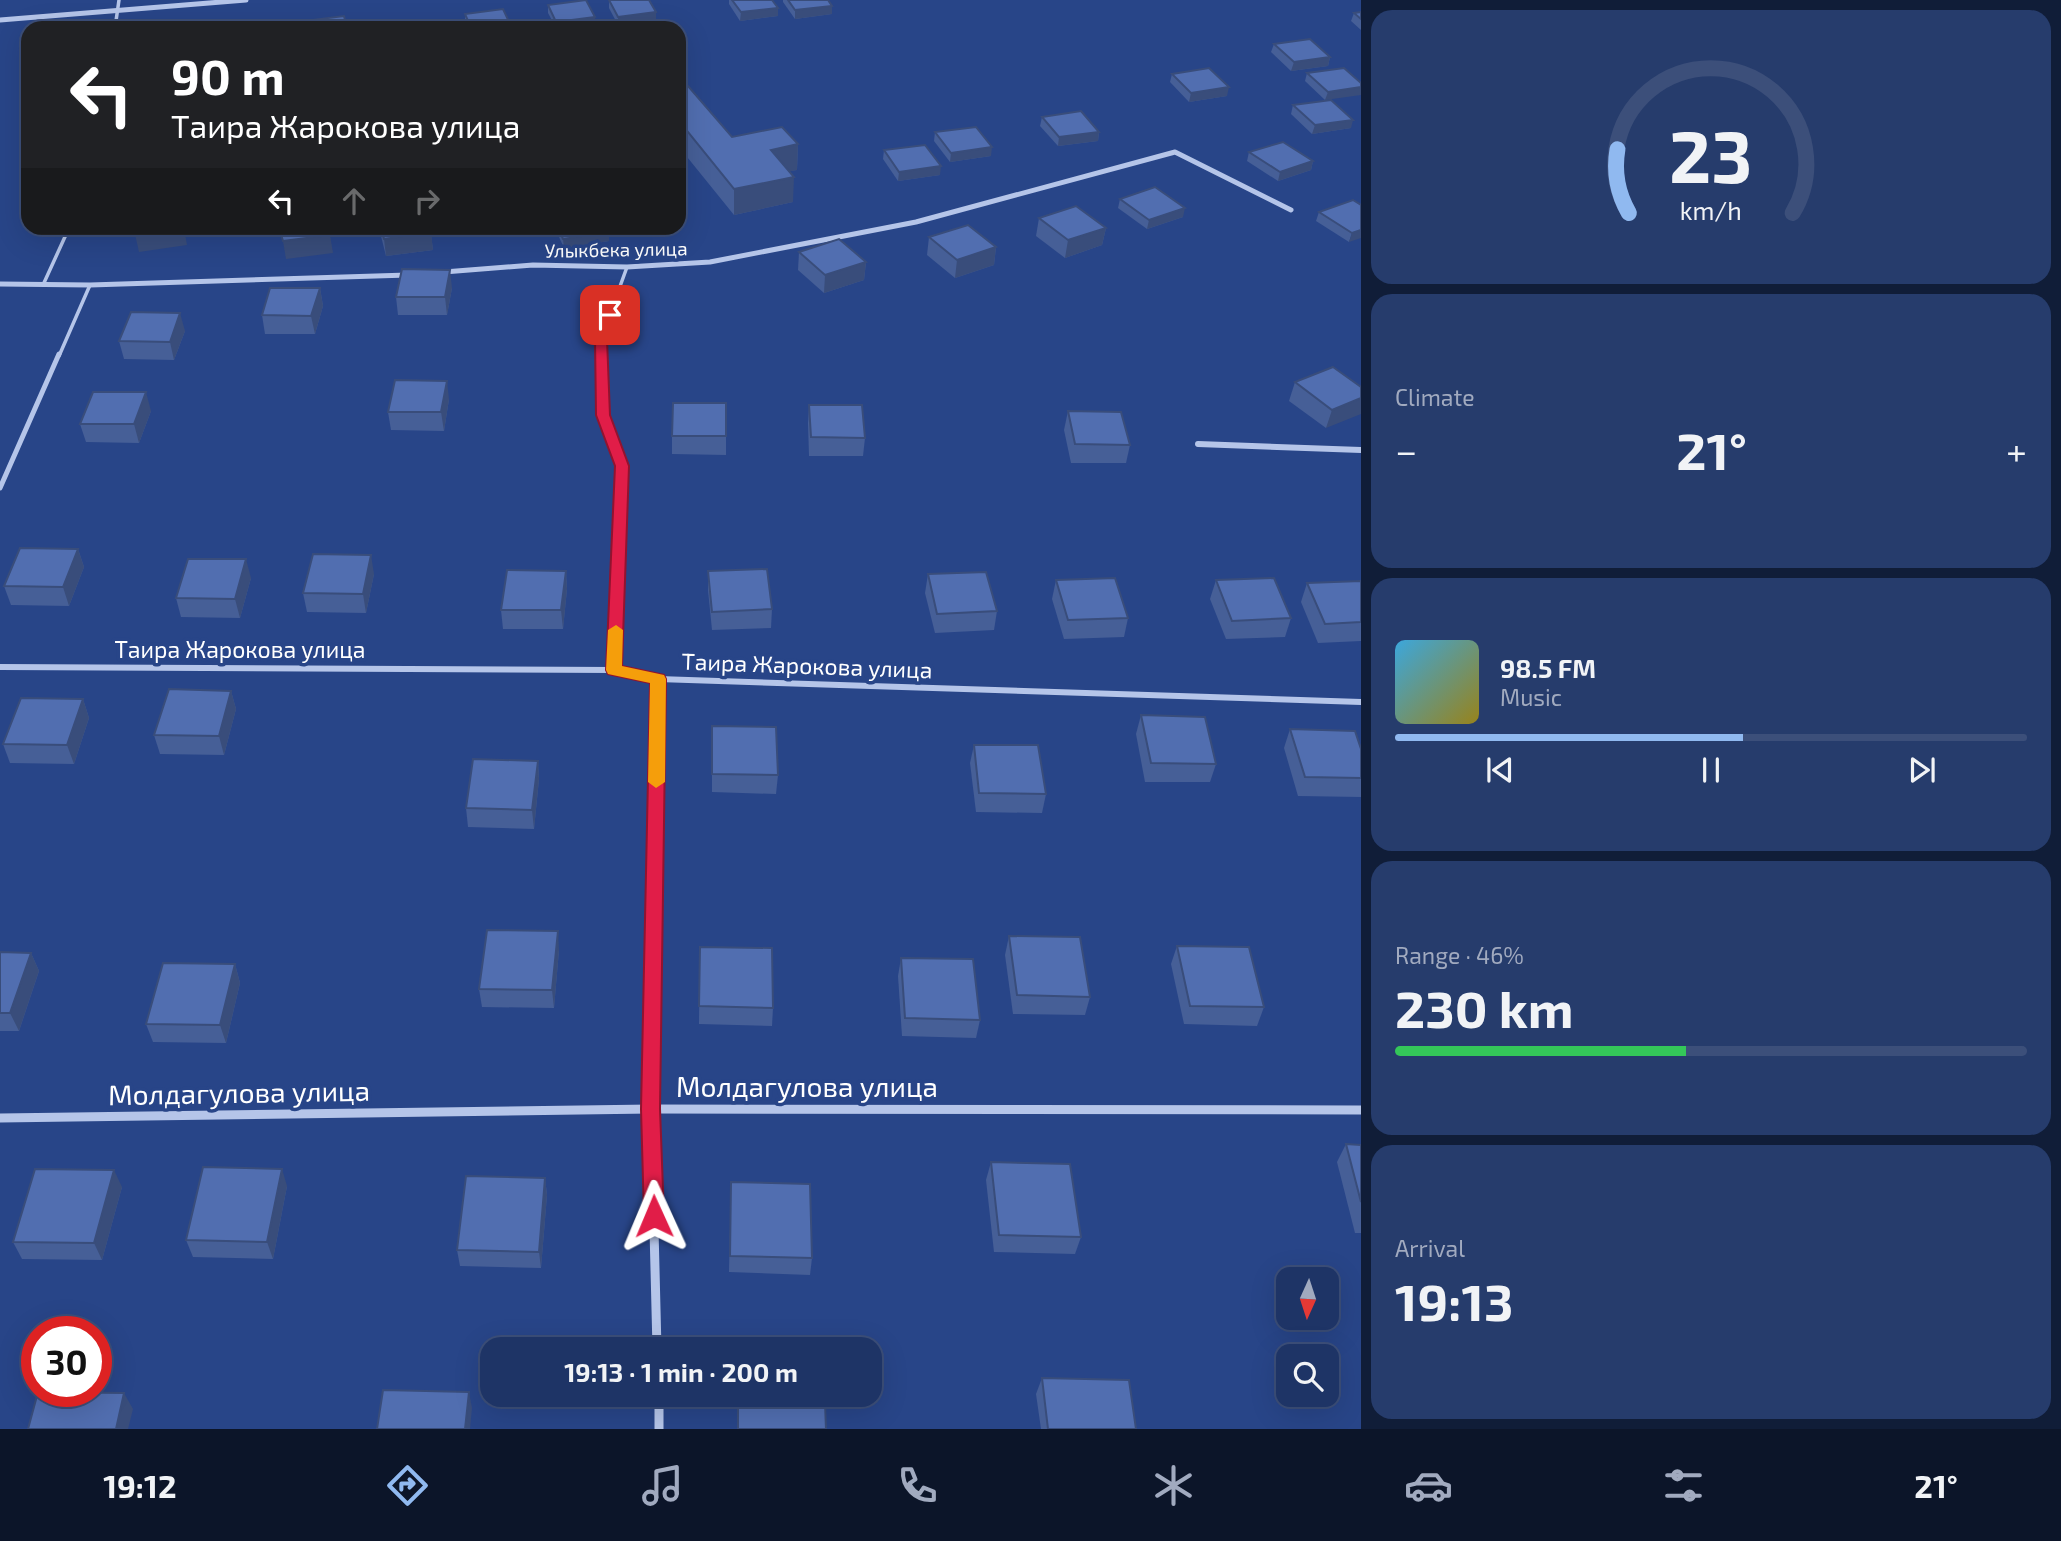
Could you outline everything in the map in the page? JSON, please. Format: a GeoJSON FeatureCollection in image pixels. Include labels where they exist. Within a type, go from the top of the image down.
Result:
{"type":"FeatureCollection","features":[{"type":"Feature","properties":{"kind":"street"},"geometry":{"type":"LineString","coordinates":[[0,20],[246,0]]}},
{"type":"Feature","properties":{"kind":"street","name":"Улыкбека улица"},"geometry":{"type":"LineString","coordinates":[[438,272],[533,265],[626,267],[710,262],[916,222],[1175,152],[1291,210]]}},
{"type":"Feature","properties":{"kind":"street"},"geometry":{"type":"LineString","coordinates":[[0,284],[90,285],[411,274]]}},
{"type":"Feature","properties":{"kind":"street"},"geometry":{"type":"LineString","coordinates":[[1198,444],[1361,450]]}},
{"type":"Feature","properties":{"kind":"street","name":"Таира Жарокова улица"},"geometry":{"type":"LineString","coordinates":[[0,667],[614,670],[658,679],[1361,702]]}},
{"type":"Feature","properties":{"kind":"street"},"geometry":{"type":"LineString","coordinates":[[657,1337],[651,1109],[658,679]]}},
{"type":"Feature","properties":{"kind":"street","name":"Молдагулова улица"},"geometry":{"type":"LineString","coordinates":[[0,1118],[651,1109],[1361,1110]]}},
{"type":"Feature","properties":{"kind":"street"},"geometry":{"type":"LineString","coordinates":[[659,1407],[659,1429]]}},
{"type":"Feature","properties":{"kind":"lane"},"geometry":{"type":"LineString","coordinates":[[116,21],[118,0]]}},
{"type":"Feature","properties":{"kind":"lane"},"geometry":{"type":"LineString","coordinates":[[43,285],[66,235]]}},
{"type":"Feature","properties":{"kind":"lane"},"geometry":{"type":"LineString","coordinates":[[614,670],[622,466],[603,415],[601,339],[626,267]]}},
{"type":"Feature","properties":{"kind":"lane"},"geometry":{"type":"LineString","coordinates":[[0,488],[90,285]]}},
{"type":"Feature","properties":{"kind":"building"},"geometry":{"type":"Polygon","coordinates":[[[586,0],[595,17],[556,21],[548,5],[586,0]]]}},
{"type":"Feature","properties":{"kind":"building"},"geometry":{"type":"Polygon","coordinates":[[[609,0],[649,0],[656,12],[618,17],[609,0]]]}},
{"type":"Feature","properties":{"kind":"building"},"geometry":{"type":"Polygon","coordinates":[[[732,0],[772,0],[778,8],[741,12],[732,0]]]}},
{"type":"Feature","properties":{"kind":"building"},"geometry":{"type":"Polygon","coordinates":[[[788,0],[828,0],[832,6],[795,10],[788,0]]]}},
{"type":"Feature","properties":{"kind":"building"},"geometry":{"type":"Polygon","coordinates":[[[503,9],[509,21],[468,21],[465,14],[503,9]]]}},
{"type":"Feature","properties":{"kind":"building"},"geometry":{"type":"Polygon","coordinates":[[[344,16],[345,21],[304,21],[344,16]]]}},
{"type":"Feature","properties":{"kind":"building"},"geometry":{"type":"Polygon","coordinates":[[[1310,39],[1330,57],[1294,62],[1274,44],[1310,39]]]}},
{"type":"Feature","properties":{"kind":"building"},"geometry":{"type":"Polygon","coordinates":[[[1209,68],[1229,87],[1191,93],[1172,74],[1209,68]]]}},
{"type":"Feature","properties":{"kind":"building"},"geometry":{"type":"Polygon","coordinates":[[[1344,68],[1361,83],[1361,87],[1328,92],[1307,73],[1344,68]]]}},
{"type":"Feature","properties":{"kind":"building"},"geometry":{"type":"Polygon","coordinates":[[[686,86],[732,137],[782,127],[798,144],[771,150],[794,177],[734,189],[686,130],[686,86]]]}},
{"type":"Feature","properties":{"kind":"building"},"geometry":{"type":"Polygon","coordinates":[[[1331,100],[1353,120],[1315,125],[1293,105],[1331,100]]]}},
{"type":"Feature","properties":{"kind":"building"},"geometry":{"type":"Polygon","coordinates":[[[1081,111],[1099,132],[1059,137],[1042,117],[1081,111]]]}},
{"type":"Feature","properties":{"kind":"building"},"geometry":{"type":"Polygon","coordinates":[[[976,127],[992,147],[951,153],[935,132],[976,127]]]}},
{"type":"Feature","properties":{"kind":"building"},"geometry":{"type":"Polygon","coordinates":[[[1283,142],[1313,161],[1280,172],[1249,152],[1283,142]]]}},
{"type":"Feature","properties":{"kind":"building"},"geometry":{"type":"Polygon","coordinates":[[[925,145],[941,166],[899,172],[884,150],[925,145]]]}},
{"type":"Feature","properties":{"kind":"building"},"geometry":{"type":"Polygon","coordinates":[[[1155,187],[1185,208],[1149,220],[1120,199],[1155,187]]]}},
{"type":"Feature","properties":{"kind":"building"},"geometry":{"type":"Polygon","coordinates":[[[1353,200],[1361,205],[1361,230],[1352,233],[1319,212],[1353,200]]]}},
{"type":"Feature","properties":{"kind":"building"},"geometry":{"type":"Polygon","coordinates":[[[1076,206],[1106,228],[1068,240],[1039,218],[1076,206]]]}},
{"type":"Feature","properties":{"kind":"building"},"geometry":{"type":"Polygon","coordinates":[[[968,225],[996,247],[957,260],[929,237],[968,225]]]}},
{"type":"Feature","properties":{"kind":"building"},"geometry":{"type":"Polygon","coordinates":[[[281,235],[330,235],[283,241],[281,235]]]}},
{"type":"Feature","properties":{"kind":"building"},"geometry":{"type":"Polygon","coordinates":[[[383,235],[411,235],[384,239],[383,235]]]}},
{"type":"Feature","properties":{"kind":"building"},"geometry":{"type":"Polygon","coordinates":[[[561,235],[589,235],[563,239],[561,235]]]}},
{"type":"Feature","properties":{"kind":"building"},"geometry":{"type":"Polygon","coordinates":[[[839,239],[866,262],[825,275],[799,252],[839,239]]]}},
{"type":"Feature","properties":{"kind":"building"},"geometry":{"type":"Polygon","coordinates":[[[402,269],[450,270],[445,297],[396,297],[402,269]]]}},
{"type":"Feature","properties":{"kind":"building"},"geometry":{"type":"Polygon","coordinates":[[[270,288],[320,288],[311,316],[262,315],[270,288]]]}},
{"type":"Feature","properties":{"kind":"building"},"geometry":{"type":"Polygon","coordinates":[[[131,312],[180,313],[170,342],[119,341],[131,312]]]}},
{"type":"Feature","properties":{"kind":"building"},"geometry":{"type":"Polygon","coordinates":[[[1333,367],[1361,387],[1361,398],[1332,410],[1295,382],[1333,367]]]}},
{"type":"Feature","properties":{"kind":"building"},"geometry":{"type":"Polygon","coordinates":[[[395,380],[447,381],[441,412],[388,412],[395,380]]]}},
{"type":"Feature","properties":{"kind":"building"},"geometry":{"type":"Polygon","coordinates":[[[93,392],[146,392],[134,424],[80,424],[93,392]]]}},
{"type":"Feature","properties":{"kind":"building"},"geometry":{"type":"Polygon","coordinates":[[[673,403],[726,403],[726,436],[672,436],[673,403]]]}},
{"type":"Feature","properties":{"kind":"building"},"geometry":{"type":"Polygon","coordinates":[[[809,405],[862,405],[865,438],[811,437],[809,405]]]}},
{"type":"Feature","properties":{"kind":"building"},"geometry":{"type":"Polygon","coordinates":[[[1068,411],[1121,412],[1130,445],[1075,444],[1068,411]]]}},
{"type":"Feature","properties":{"kind":"building"},"geometry":{"type":"Polygon","coordinates":[[[20,548],[78,549],[63,587],[4,586],[20,548]]]}},
{"type":"Feature","properties":{"kind":"building"},"geometry":{"type":"Polygon","coordinates":[[[313,554],[371,555],[363,594],[303,593],[313,554]]]}},
{"type":"Feature","properties":{"kind":"building"},"geometry":{"type":"Polygon","coordinates":[[[188,559],[246,559],[235,599],[176,598],[188,559]]]}},
{"type":"Feature","properties":{"kind":"building"},"geometry":{"type":"Polygon","coordinates":[[[767,569],[772,609],[712,612],[708,571],[767,569]]]}},
{"type":"Feature","properties":{"kind":"building"},"geometry":{"type":"Polygon","coordinates":[[[507,570],[566,571],[561,610],[501,610],[507,570]]]}},
{"type":"Feature","properties":{"kind":"building"},"geometry":{"type":"Polygon","coordinates":[[[986,572],[997,611],[937,614],[928,574],[986,572]]]}},
{"type":"Feature","properties":{"kind":"building"},"geometry":{"type":"Polygon","coordinates":[[[1115,578],[1128,618],[1068,620],[1056,580],[1115,578]]]}},
{"type":"Feature","properties":{"kind":"building"},"geometry":{"type":"Polygon","coordinates":[[[1274,578],[1291,618],[1232,621],[1216,580],[1274,578]]]}},
{"type":"Feature","properties":{"kind":"building"},"geometry":{"type":"Polygon","coordinates":[[[1361,581],[1361,622],[1325,624],[1307,583],[1361,581]]]}},
{"type":"Feature","properties":{"kind":"building"},"geometry":{"type":"Polygon","coordinates":[[[169,689],[231,691],[219,736],[154,735],[169,689]]]}},
{"type":"Feature","properties":{"kind":"building"},"geometry":{"type":"Polygon","coordinates":[[[21,698],[83,699],[67,745],[3,744],[21,698]]]}},
{"type":"Feature","properties":{"kind":"building"},"geometry":{"type":"Polygon","coordinates":[[[1141,715],[1205,717],[1216,764],[1151,763],[1141,715]]]}},
{"type":"Feature","properties":{"kind":"building"},"geometry":{"type":"Polygon","coordinates":[[[712,726],[776,727],[778,775],[712,774],[712,726]]]}},
{"type":"Feature","properties":{"kind":"building"},"geometry":{"type":"Polygon","coordinates":[[[1290,729],[1355,731],[1361,749],[1361,778],[1305,777],[1290,729]]]}},
{"type":"Feature","properties":{"kind":"building"},"geometry":{"type":"Polygon","coordinates":[[[974,745],[1038,745],[1046,794],[979,793],[974,745]]]}},
{"type":"Feature","properties":{"kind":"building"},"geometry":{"type":"Polygon","coordinates":[[[473,759],[538,761],[532,810],[466,808],[473,759]]]}},
{"type":"Feature","properties":{"kind":"building"},"geometry":{"type":"Polygon","coordinates":[[[487,930],[558,931],[552,990],[479,989],[487,930]]]}},
{"type":"Feature","properties":{"kind":"building"},"geometry":{"type":"Polygon","coordinates":[[[1009,936],[1080,937],[1090,997],[1017,995],[1009,936]]]}},
{"type":"Feature","properties":{"kind":"building"},"geometry":{"type":"Polygon","coordinates":[[[1177,946],[1249,947],[1264,1007],[1190,1006],[1177,946]]]}},
{"type":"Feature","properties":{"kind":"building"},"geometry":{"type":"Polygon","coordinates":[[[700,947],[772,948],[773,1008],[699,1006],[700,947]]]}},
{"type":"Feature","properties":{"kind":"building"},"geometry":{"type":"Polygon","coordinates":[[[0,952],[31,953],[10,1013],[0,1013],[0,952]]]}},
{"type":"Feature","properties":{"kind":"building"},"geometry":{"type":"Polygon","coordinates":[[[901,958],[973,959],[980,1020],[905,1018],[901,958]]]}},
{"type":"Feature","properties":{"kind":"building"},"geometry":{"type":"Polygon","coordinates":[[[163,963],[235,964],[220,1025],[146,1024],[163,963]]]}},
{"type":"Feature","properties":{"kind":"building"},"geometry":{"type":"Polygon","coordinates":[[[1346,1144],[1361,1145],[1361,1202],[1346,1144]]]}},
{"type":"Feature","properties":{"kind":"building"},"geometry":{"type":"Polygon","coordinates":[[[991,1162],[1070,1164],[1081,1237],[999,1235],[991,1162]]]}},
{"type":"Feature","properties":{"kind":"building"},"geometry":{"type":"Polygon","coordinates":[[[203,1167],[282,1169],[267,1242],[186,1240],[203,1167]]]}},
{"type":"Feature","properties":{"kind":"building"},"geometry":{"type":"Polygon","coordinates":[[[35,1169],[114,1170],[94,1243],[13,1242],[35,1169]]]}},
{"type":"Feature","properties":{"kind":"building"},"geometry":{"type":"Polygon","coordinates":[[[466,1176],[545,1178],[539,1252],[457,1250],[466,1176]]]}},
{"type":"Feature","properties":{"kind":"building"},"geometry":{"type":"Polygon","coordinates":[[[731,1182],[810,1184],[812,1258],[730,1256],[731,1182]]]}},
{"type":"Feature","properties":{"kind":"building"},"geometry":{"type":"Polygon","coordinates":[[[1042,1378],[1129,1380],[1136,1429],[1048,1429],[1042,1378]]]}},
{"type":"Feature","properties":{"kind":"building"},"geometry":{"type":"Polygon","coordinates":[[[383,1390],[469,1392],[465,1429],[377,1429],[383,1390]]]}},
{"type":"Feature","properties":{"kind":"building"},"geometry":{"type":"Polygon","coordinates":[[[112,1393],[124,1393],[116,1429],[28,1429],[34,1407],[112,1407],[112,1393]]]}},
{"type":"Feature","properties":{"kind":"building"},"geometry":{"type":"Polygon","coordinates":[[[738,1407],[825,1407],[826,1429],[738,1429],[738,1407]]]}},
{"type":"Feature","properties":{"kind":"slow traffic"},"geometry":{"type":"LineString","coordinates":[[616,630],[614,670],[658,679],[656,782]]}},
{"type":"Feature","properties":{"kind":"route"},"geometry":{"type":"LineString","coordinates":[[610,315],[601,339],[603,415],[622,466],[614,670],[658,679],[651,1109],[654,1216]]}}]}
